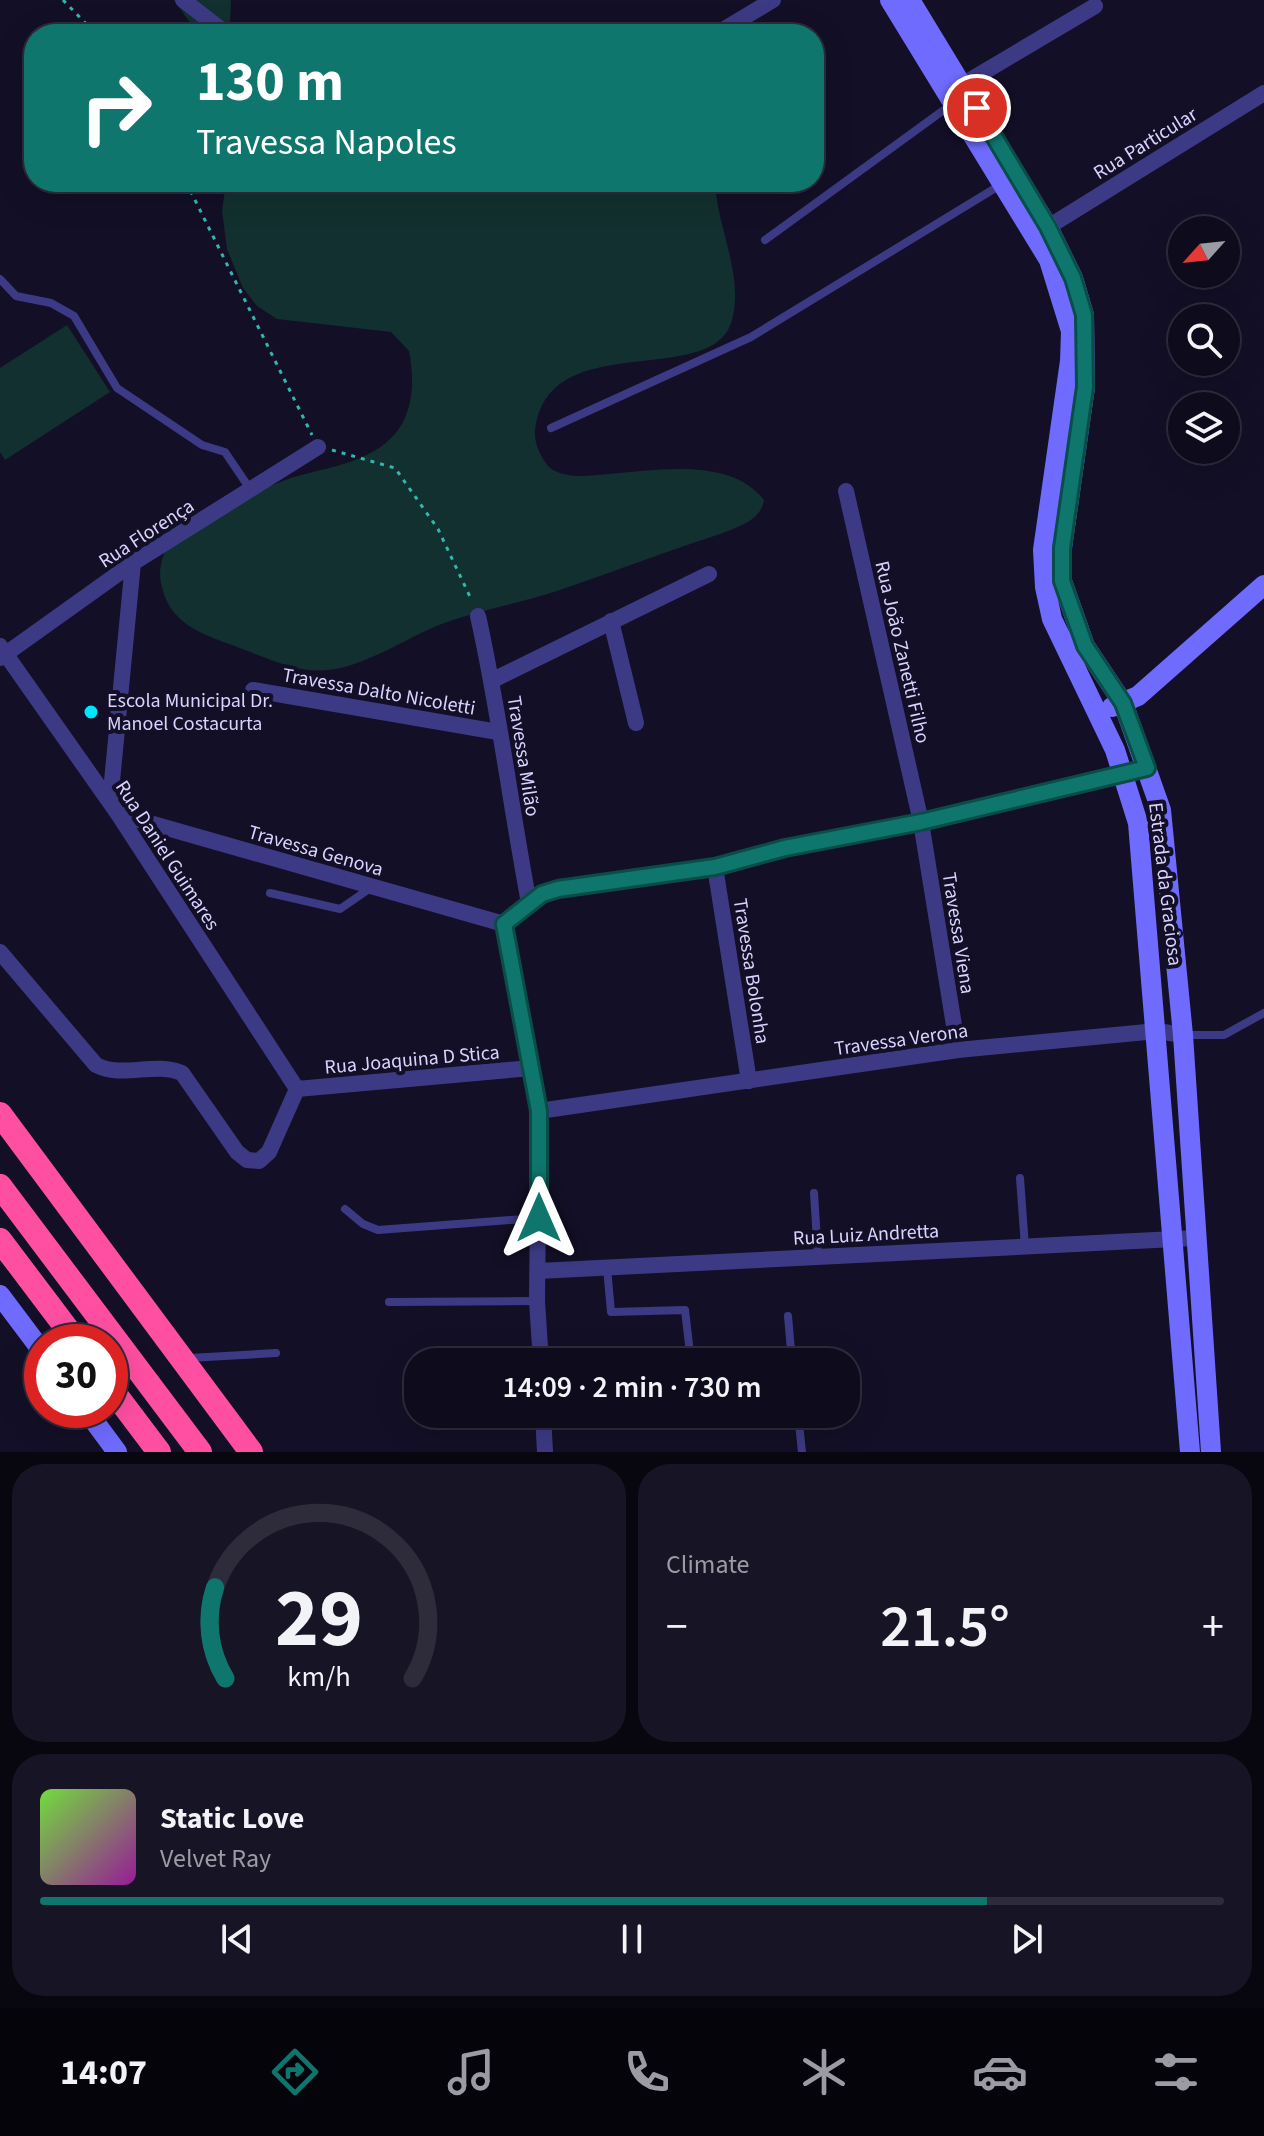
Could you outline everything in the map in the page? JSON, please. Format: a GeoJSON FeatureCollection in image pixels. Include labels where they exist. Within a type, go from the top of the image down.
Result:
{"type":"FeatureCollection","features":[{"type":"Feature","properties":{"kind":"highway"},"geometry":{"type":"LineString","coordinates":[[0,1114],[251,1452]]}},
{"type":"Feature","properties":{"kind":"highway"},"geometry":{"type":"LineString","coordinates":[[0,1186],[198,1448]]}},
{"type":"Feature","properties":{"kind":"highway"},"geometry":{"type":"LineString","coordinates":[[0,1240],[63,1324]]}},
{"type":"Feature","properties":{"kind":"highway"},"geometry":{"type":"LineString","coordinates":[[128,1411],[159,1452]]}},
{"type":"Feature","properties":{"kind":"main road","name":"Estrada da Graciosa"},"geometry":{"type":"LineString","coordinates":[[890,0],[1048,227],[1077,290],[1084,315],[1087,353],[1062,548],[1062,581],[1085,646],[1123,703],[1161,810],[1183,1035],[1184,1239],[1190,1452]]}},
{"type":"Feature","properties":{"kind":"main road","name":"Estrada da Graciosa"},"geometry":{"type":"LineString","coordinates":[[910,0],[1002,183],[1049,260],[1071,331],[1070,361],[1043,550],[1045,587],[1052,619],[1098,711],[1124,775],[1138,823],[1157,1031],[1211,1452]]}},
{"type":"Feature","properties":{"kind":"main road"},"geometry":{"type":"LineString","coordinates":[[1098,711],[1138,696],[1264,585]]}},
{"type":"Feature","properties":{"kind":"main road"},"geometry":{"type":"LineString","coordinates":[[0,1295],[24,1327]]}},
{"type":"Feature","properties":{"kind":"main road"},"geometry":{"type":"LineString","coordinates":[[99,1428],[117,1452]]}},
{"type":"Feature","properties":{"kind":"street"},"geometry":{"type":"LineString","coordinates":[[183,0],[214,24]]}},
{"type":"Feature","properties":{"kind":"street"},"geometry":{"type":"LineString","coordinates":[[733,24],[773,0]]}},
{"type":"Feature","properties":{"kind":"street"},"geometry":{"type":"LineString","coordinates":[[958,94],[1095,6]]}},
{"type":"Feature","properties":{"kind":"street","name":"Rua Particular"},"geometry":{"type":"LineString","coordinates":[[1048,227],[1264,93]]}},
{"type":"Feature","properties":{"kind":"street","name":"Rua Florença"},"geometry":{"type":"LineString","coordinates":[[2,653],[133,563],[318,447]]}},
{"type":"Feature","properties":{"kind":"street","name":"Rua João Zanetti Filho"},"geometry":{"type":"LineString","coordinates":[[846,491],[921,822]]}},
{"type":"Feature","properties":{"kind":"street"},"geometry":{"type":"LineString","coordinates":[[114,808],[133,563]]}},
{"type":"Feature","properties":{"kind":"street"},"geometry":{"type":"LineString","coordinates":[[493,680],[709,574]]}},
{"type":"Feature","properties":{"kind":"street","name":"Travessa Milão"},"geometry":{"type":"LineString","coordinates":[[478,616],[493,680],[498,732],[529,903]]}},
{"type":"Feature","properties":{"kind":"street"},"geometry":{"type":"LineString","coordinates":[[611,621],[636,723]]}},
{"type":"Feature","properties":{"kind":"street","name":"Rua Daniel Guimares"},"geometry":{"type":"LineString","coordinates":[[2,653],[114,808],[297,1089]]}},
{"type":"Feature","properties":{"kind":"street","name":"Travessa Dalto Nicoletti"},"geometry":{"type":"LineString","coordinates":[[253,690],[498,732]]}},
{"type":"Feature","properties":{"kind":"street"},"geometry":{"type":"LineString","coordinates":[[540,1348],[537,1301],[539,1111],[504,924],[529,903],[558,889],[715,867],[785,848],[921,822],[1147,768]]}},
{"type":"Feature","properties":{"kind":"street","name":"Travessa Genova"},"geometry":{"type":"LineString","coordinates":[[114,808],[504,924]]}},
{"type":"Feature","properties":{"kind":"street","name":"Travessa Viena"},"geometry":{"type":"LineString","coordinates":[[921,822],[958,1050]]}},
{"type":"Feature","properties":{"kind":"street","name":"Travessa Bolonha"},"geometry":{"type":"LineString","coordinates":[[715,867],[749,1081]]}},
{"type":"Feature","properties":{"kind":"street"},"geometry":{"type":"LineString","coordinates":[[0,952],[96,1065],[108,1072],[170,1068],[182,1073],[237,1152],[247,1160],[259,1161],[269,1152],[297,1089]]}},
{"type":"Feature","properties":{"kind":"street","name":"Travessa Verona"},"geometry":{"type":"LineString","coordinates":[[539,1111],[958,1050],[1157,1031],[1183,1035]]}},
{"type":"Feature","properties":{"kind":"street","name":"Rua Joaquina D Stica"},"geometry":{"type":"LineString","coordinates":[[297,1089],[531,1068]]}},
{"type":"Feature","properties":{"kind":"street","name":"Rua Luiz Andretta"},"geometry":{"type":"LineString","coordinates":[[538,1271],[1184,1239]]}},
{"type":"Feature","properties":{"kind":"street"},"geometry":{"type":"LineString","coordinates":[[544,1428],[545,1452]]}},
{"type":"Feature","properties":{"kind":"lane"},"geometry":{"type":"LineString","coordinates":[[765,240],[958,94]]}},
{"type":"Feature","properties":{"kind":"lane"},"geometry":{"type":"LineString","coordinates":[[551,428],[751,337],[1002,183]]}},
{"type":"Feature","properties":{"kind":"lane"},"geometry":{"type":"LineString","coordinates":[[0,279],[16,296],[51,303],[74,316],[117,388],[202,445],[225,452],[251,489]]}},
{"type":"Feature","properties":{"kind":"lane"},"geometry":{"type":"LineString","coordinates":[[270,893],[340,909],[373,887]]}},
{"type":"Feature","properties":{"kind":"lane","name":"Travessa Verona"},"geometry":{"type":"LineString","coordinates":[[1183,1035],[1224,1035],[1264,1013]]}},
{"type":"Feature","properties":{"kind":"lane"},"geometry":{"type":"LineString","coordinates":[[1020,1178],[1025,1247]]}},
{"type":"Feature","properties":{"kind":"lane"},"geometry":{"type":"LineString","coordinates":[[814,1193],[818,1257]]}},
{"type":"Feature","properties":{"kind":"lane"},"geometry":{"type":"LineString","coordinates":[[345,1209],[363,1224],[378,1230],[539,1218]]}},
{"type":"Feature","properties":{"kind":"lane"},"geometry":{"type":"LineString","coordinates":[[607,1267],[611,1312],[685,1310],[689,1348]]}},
{"type":"Feature","properties":{"kind":"lane"},"geometry":{"type":"LineString","coordinates":[[389,1302],[537,1301]]}},
{"type":"Feature","properties":{"kind":"lane"},"geometry":{"type":"LineString","coordinates":[[788,1316],[791,1348]]}},
{"type":"Feature","properties":{"kind":"lane"},"geometry":{"type":"LineString","coordinates":[[182,1359],[276,1353]]}},
{"type":"Feature","properties":{"kind":"lane"},"geometry":{"type":"LineString","coordinates":[[799,1428],[802,1452]]}},
{"type":"Feature","properties":{"kind":"path"},"geometry":{"type":"LineString","coordinates":[[63,0],[86,24]]}},
{"type":"Feature","properties":{"kind":"path"},"geometry":{"type":"LineString","coordinates":[[191,192],[318,447],[395,468],[438,529],[478,616]]}},
{"type":"Feature","properties":{"kind":"green space"},"geometry":{"type":"Polygon","coordinates":[[[174,0],[231,0],[227,24],[191,24],[174,0]]]}},
{"type":"Feature","properties":{"kind":"green space"},"geometry":{"type":"Polygon","coordinates":[[[225,192],[716,192],[735,286],[732,320],[718,341],[694,353],[596,368],[566,380],[545,401],[535,440],[548,465],[568,475],[692,469],[733,477],[750,486],[764,500],[759,513],[723,533],[557,591],[447,622],[359,663],[339,668],[306,670],[290,666],[188,625],[172,610],[161,581],[160,567],[175,538],[212,513],[262,490],[354,460],[378,448],[404,421],[412,387],[409,351],[391,332],[277,319],[257,306],[243,288],[227,249],[222,211],[225,192]]]}},
{"type":"Feature","properties":{"kind":"green space"},"geometry":{"type":"Polygon","coordinates":[[[67,325],[110,392],[5,460],[0,452],[0,368],[67,325]]]}},
{"type":"Feature","properties":{"kind":"place","name":"Escola Municipal Dr. Manoel Costacurta"},"geometry":{"type":"Point","coordinates":[91,712]}},
{"type":"Feature","properties":{"kind":"route"},"geometry":{"type":"LineString","coordinates":[[539,1218],[539,1111],[504,924],[529,903],[542,894],[558,889],[715,867],[785,848],[921,822],[1147,768],[1123,703],[1085,646],[1069,609],[1062,581],[1062,548],[1085,387],[1087,353],[1084,315],[1073,278],[1048,227],[977,108]]}}]}
